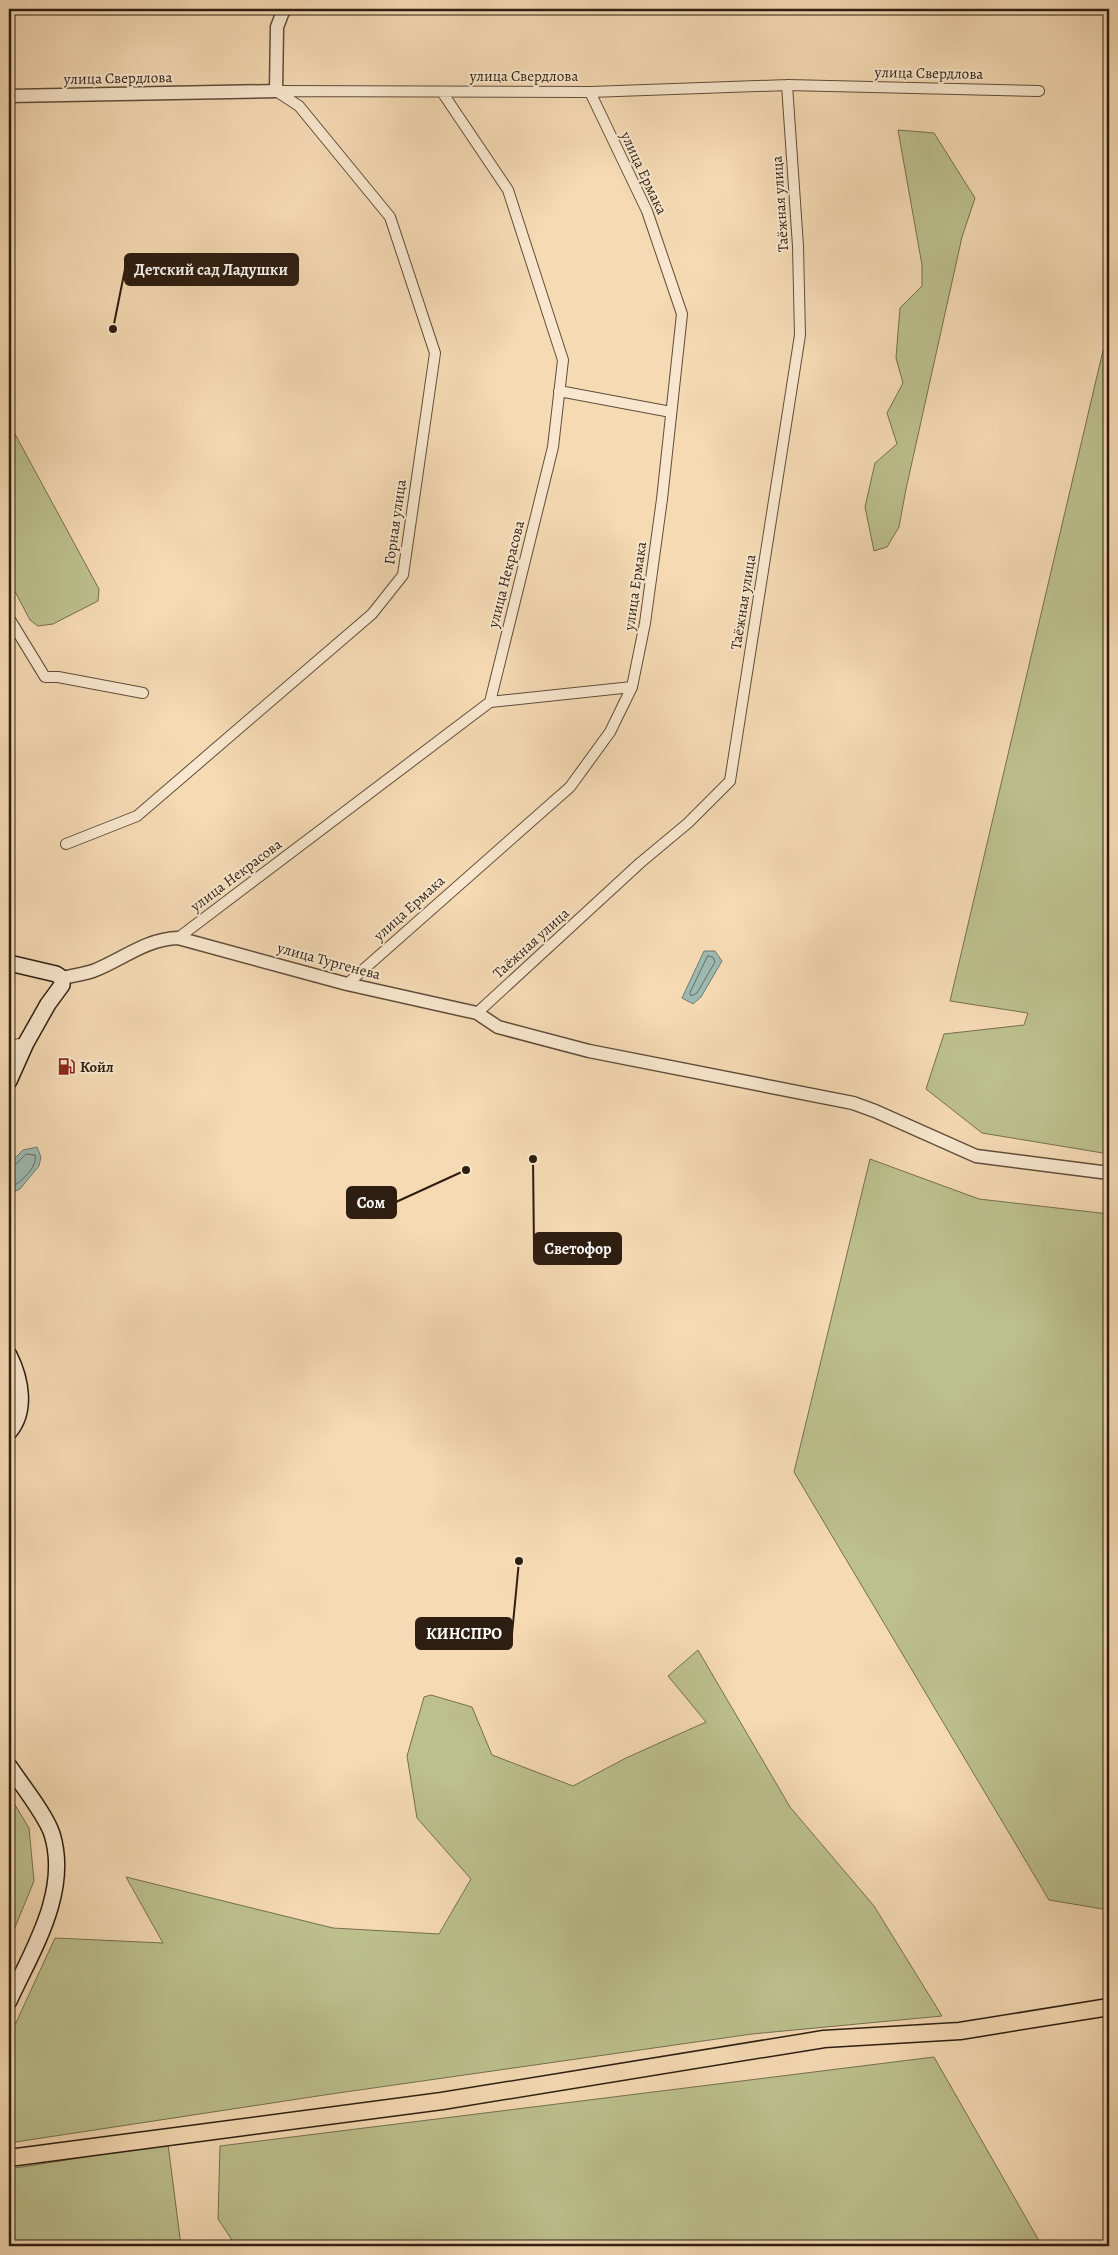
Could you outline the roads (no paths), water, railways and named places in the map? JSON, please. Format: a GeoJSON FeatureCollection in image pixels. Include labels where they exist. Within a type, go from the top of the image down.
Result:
{"type":"FeatureCollection","features":[{"type":"Feature","properties":{"kind":"main road"},"geometry":{"type":"LineString","coordinates":[[9,963],[56,974],[62,978],[62,985],[48,1004],[26,1044],[9,1081]]}},
{"type":"Feature","properties":{"kind":"main road"},"geometry":{"type":"LineString","coordinates":[[9,1355],[17,1372],[20,1399],[18,1422],[9,1432]]}},
{"type":"Feature","properties":{"kind":"main road"},"geometry":{"type":"LineString","coordinates":[[9,1766],[52,1833],[56,1853],[55,1896],[40,1935],[9,2001]]}},
{"type":"Feature","properties":{"kind":"main road"},"geometry":{"type":"LineString","coordinates":[[9,2158],[442,2102],[824,2039],[960,2032],[1109,2007]]}},
{"type":"Feature","properties":{"kind":"street"},"geometry":{"type":"LineString","coordinates":[[276,91],[277,26],[284,9]]}},
{"type":"Feature","properties":{"kind":"street","name":"улица Свердлова"},"geometry":{"type":"LineString","coordinates":[[9,96],[276,91],[590,92],[788,86],[1038,91]]}},
{"type":"Feature","properties":{"kind":"street","name":"Таёжная улица"},"geometry":{"type":"LineString","coordinates":[[477,1013],[640,863],[688,823],[730,781],[800,335],[798,246],[788,86]]}},
{"type":"Feature","properties":{"kind":"street","name":"Горная улица"},"geometry":{"type":"LineString","coordinates":[[66,844],[137,816],[372,614],[403,575],[436,353],[390,216],[299,106],[276,91]]}},
{"type":"Feature","properties":{"kind":"street","name":"улица Некрасова"},"geometry":{"type":"LineString","coordinates":[[178,938],[490,702],[553,447],[562,360],[508,190],[442,92]]}},
{"type":"Feature","properties":{"kind":"street","name":"улица Ермака"},"geometry":{"type":"LineString","coordinates":[[347,984],[570,787],[610,732],[632,687],[646,622],[682,314],[647,211],[590,92]]}},
{"type":"Feature","properties":{"kind":"street"},"geometry":{"type":"LineString","coordinates":[[559,391],[671,412]]}},
{"type":"Feature","properties":{"kind":"street"},"geometry":{"type":"LineString","coordinates":[[9,618],[45,676],[143,693]]}},
{"type":"Feature","properties":{"kind":"street"},"geometry":{"type":"LineString","coordinates":[[490,702],[632,687]]}},
{"type":"Feature","properties":{"kind":"street","name":"улица Тургенева"},"geometry":{"type":"LineString","coordinates":[[62,978],[93,970],[144,945],[165,938],[178,938],[347,984],[477,1013],[498,1027],[589,1051],[853,1103],[976,1156],[1109,1173]]}},
{"type":"Feature","properties":{"kind":"street"},"geometry":{"type":"LineString","coordinates":[[9,1046],[26,1044]]}},
{"type":"Feature","properties":{"kind":"water"},"geometry":{"type":"Polygon","coordinates":[[[704,951],[715,951],[722,961],[701,997],[693,1004],[682,998],[704,951]]]}},
{"type":"Feature","properties":{"kind":"water"},"geometry":{"type":"Polygon","coordinates":[[[37,1147],[41,1157],[39,1166],[20,1189],[9,1194],[9,1164],[23,1150],[37,1147]]]}},
{"type":"Feature","properties":{"kind":"place","name":"Детский сад Ладушки"},"geometry":{"type":"Point","coordinates":[113,329]}},
{"type":"Feature","properties":{"kind":"place","name":"Койл"},"geometry":{"type":"Point","coordinates":[66,1067]}},
{"type":"Feature","properties":{"kind":"place","name":"Светофор"},"geometry":{"type":"Point","coordinates":[533,1159]}},
{"type":"Feature","properties":{"kind":"place","name":"Сом"},"geometry":{"type":"Point","coordinates":[466,1170]}},
{"type":"Feature","properties":{"kind":"place","name":"КИНСПРО"},"geometry":{"type":"Point","coordinates":[519,1561]}}]}
